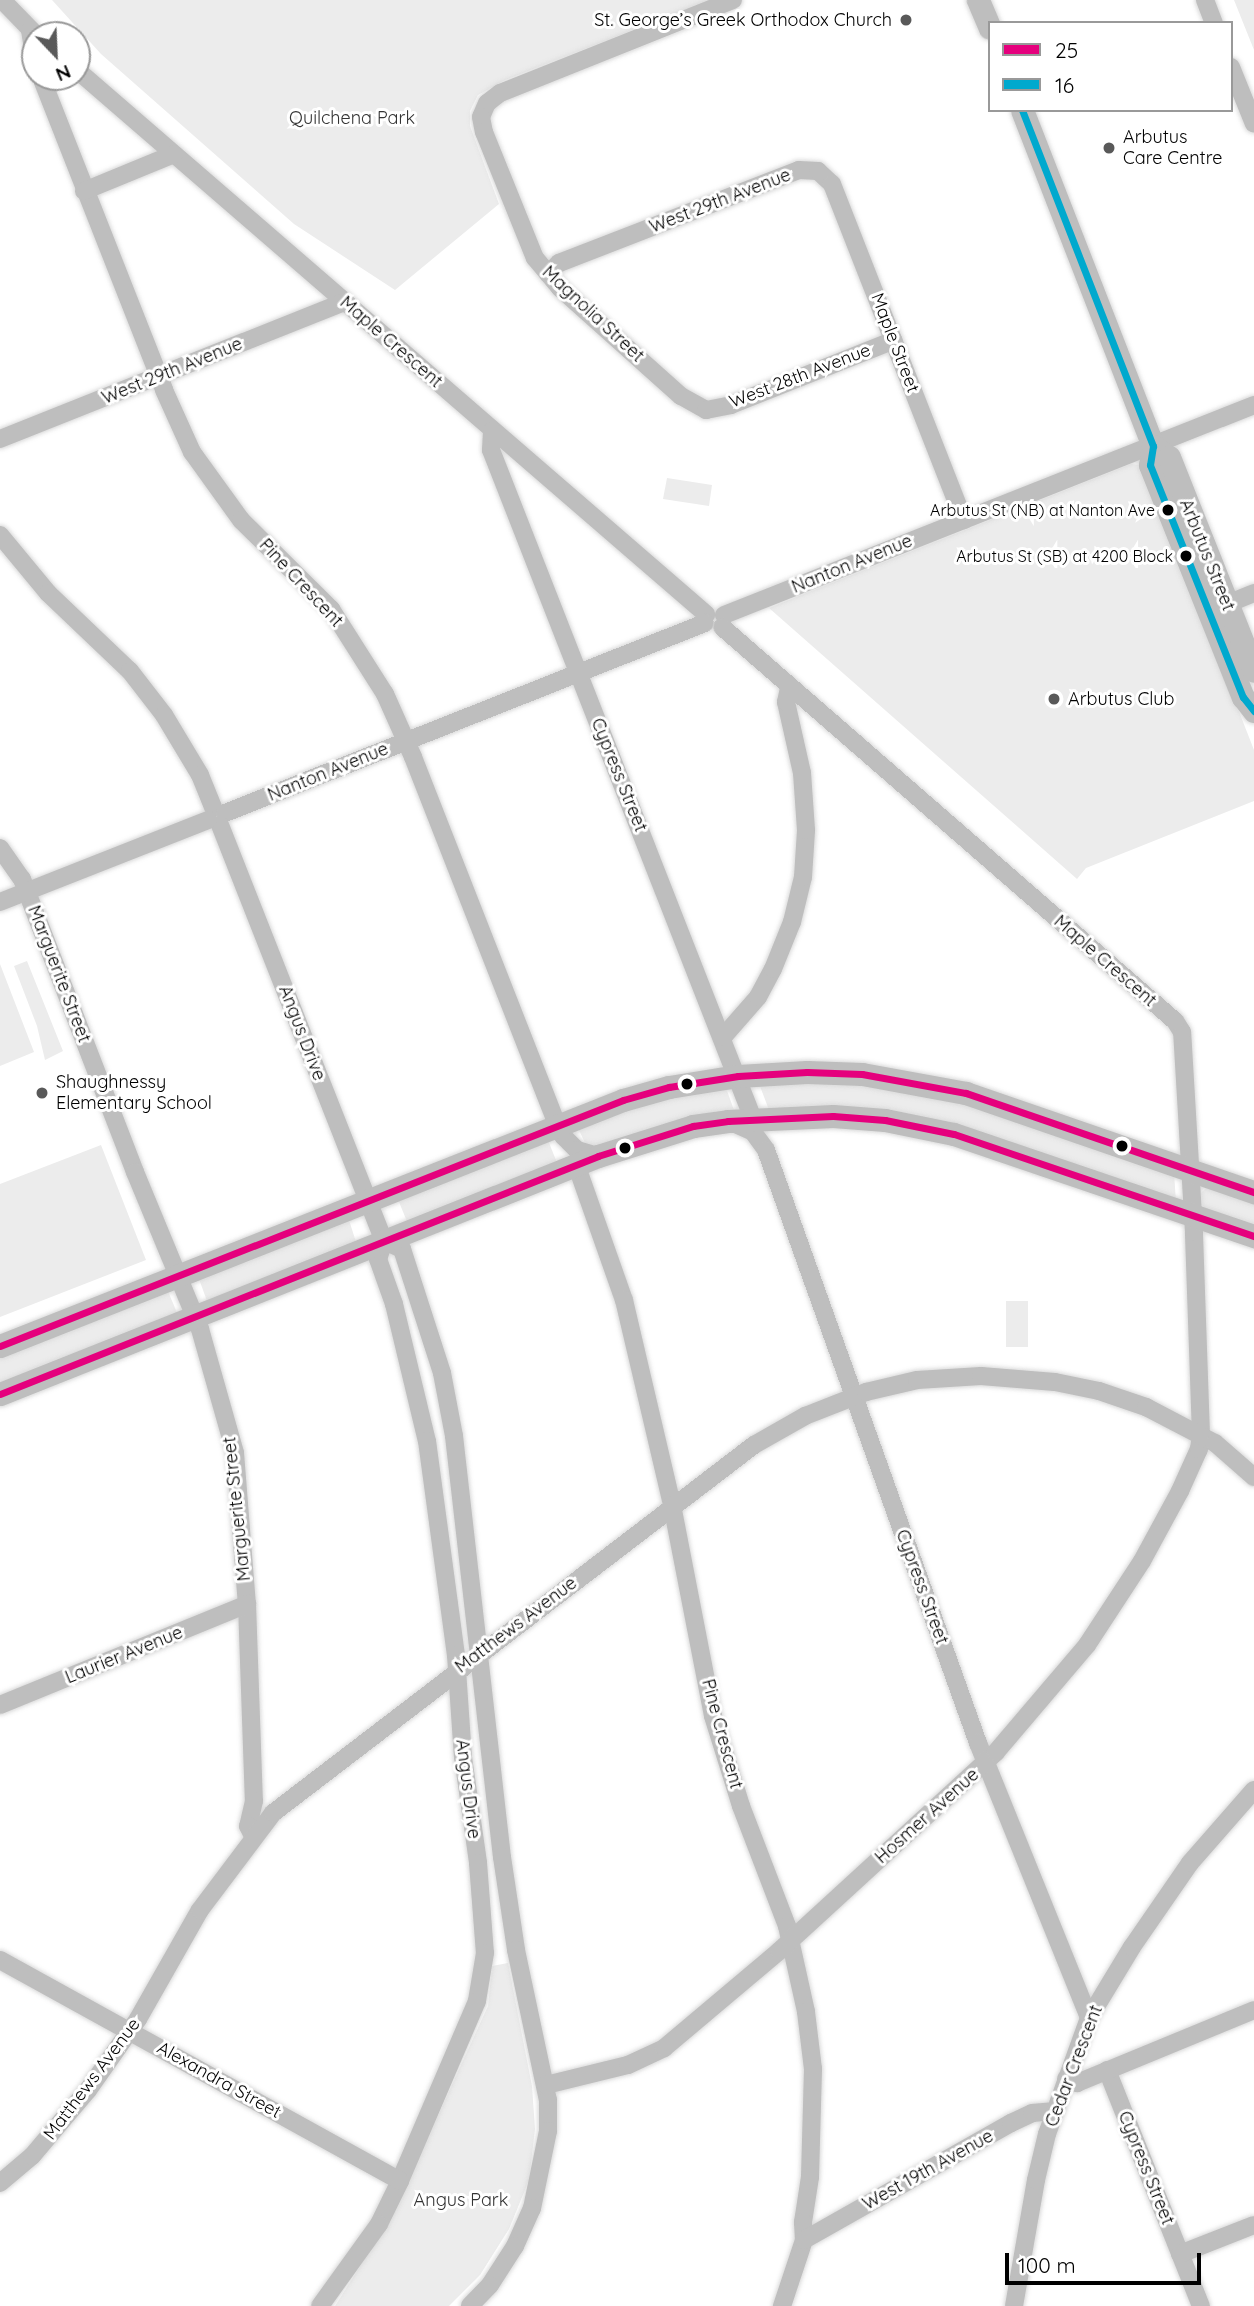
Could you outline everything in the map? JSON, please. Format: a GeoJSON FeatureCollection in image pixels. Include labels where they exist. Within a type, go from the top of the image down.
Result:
{"type":"FeatureCollection","features":[{"type":"Feature","properties":{"kind":"main road"},"geometry":{"type":"LineString","coordinates":[[978,0],[988,23]]}},
{"type":"Feature","properties":{"kind":"main road","name":"Arbutus Street"},"geometry":{"type":"LineString","coordinates":[[1023,112],[1153,446],[1168,457],[1217,608],[1242,697],[1254,711]]}},
{"type":"Feature","properties":{"kind":"main road","name":"Arbutus Street"},"geometry":{"type":"LineString","coordinates":[[1217,608],[1254,671]]}},
{"type":"Feature","properties":{"kind":"main road"},"geometry":{"type":"LineString","coordinates":[[0,1346],[623,1100],[669,1087],[738,1076],[839,1072],[913,1082],[966,1093],[1254,1192]]}},
{"type":"Feature","properties":{"kind":"main road"},"geometry":{"type":"LineString","coordinates":[[0,1394],[576,1164],[693,1126],[729,1121],[790,1116],[885,1120],[954,1134],[1254,1236]]}},
{"type":"Feature","properties":{"kind":"street"},"geometry":{"type":"LineString","coordinates":[[2,0],[22,21]]}},
{"type":"Feature","properties":{"kind":"street","name":"Magnolia Street"},"geometry":{"type":"LineString","coordinates":[[706,410],[681,396],[548,274],[530,248],[484,132],[481,117],[487,103],[500,93],[733,0]]}},
{"type":"Feature","properties":{"kind":"street"},"geometry":{"type":"LineString","coordinates":[[1205,0],[1213,21]]}},
{"type":"Feature","properties":{"kind":"street"},"geometry":{"type":"LineString","coordinates":[[1233,71],[1254,124]]}},
{"type":"Feature","properties":{"kind":"street","name":"Maple Crescent"},"geometry":{"type":"LineString","coordinates":[[91,82],[1175,1021],[1185,1042],[1201,1434]]}},
{"type":"Feature","properties":{"kind":"street","name":"Pine Crescent"},"geometry":{"type":"LineString","coordinates":[[46,91],[84,191],[192,452],[241,520],[331,609],[385,694],[557,1125],[563,1136],[577,1150],[598,1156]]}},
{"type":"Feature","properties":{"kind":"street"},"geometry":{"type":"LineString","coordinates":[[84,191],[174,154]]}},
{"type":"Feature","properties":{"kind":"street","name":"West 29th Avenue"},"geometry":{"type":"LineString","coordinates":[[548,274],[559,263],[799,170],[818,170]]}},
{"type":"Feature","properties":{"kind":"street","name":"Maple Street"},"geometry":{"type":"LineString","coordinates":[[818,170],[832,184],[964,520]]}},
{"type":"Feature","properties":{"kind":"street","name":"West 29th Avenue"},"geometry":{"type":"LineString","coordinates":[[0,439],[344,302]]}},
{"type":"Feature","properties":{"kind":"street","name":"West 28th Avenue"},"geometry":{"type":"LineString","coordinates":[[706,410],[731,405],[894,340]]}},
{"type":"Feature","properties":{"kind":"street","name":"Nanton Avenue"},"geometry":{"type":"LineString","coordinates":[[0,902],[1254,405]]}},
{"type":"Feature","properties":{"kind":"street","name":"Cypress Street"},"geometry":{"type":"LineString","coordinates":[[492,431],[491,450],[753,1119]]}},
{"type":"Feature","properties":{"kind":"street","name":"Angus Drive"},"geometry":{"type":"LineString","coordinates":[[0,534],[47,593],[130,671],[187,753],[216,816],[384,1241],[378,1259],[394,1304],[427,1441],[457,1670],[463,1757],[478,1863],[485,1953],[477,2001],[400,2181],[379,2224],[320,2306]]}},
{"type":"Feature","properties":{"kind":"street"},"geometry":{"type":"LineString","coordinates":[[1217,608],[1254,593]]}},
{"type":"Feature","properties":{"kind":"street"},"geometry":{"type":"LineString","coordinates":[[723,1037],[758,997],[773,968],[792,922],[803,877],[806,830],[803,785],[786,702],[789,688]]}},
{"type":"Feature","properties":{"kind":"street","name":"Marguerite Street"},"geometry":{"type":"LineString","coordinates":[[0,848],[22,878],[195,1317],[235,1453],[247,1604],[254,1801],[248,1826],[253,1836]]}},
{"type":"Feature","properties":{"kind":"street"},"geometry":{"type":"LineString","coordinates":[[766,1150],[771,1132],[790,1116]]}},
{"type":"Feature","properties":{"kind":"street","name":"Cypress Street"},"geometry":{"type":"LineString","coordinates":[[729,1121],[753,1132],[766,1150],[985,1762],[1089,2018]]}},
{"type":"Feature","properties":{"kind":"street","name":"Pine Crescent"},"geometry":{"type":"LineString","coordinates":[[576,1164],[624,1300],[673,1505],[713,1716],[741,1806],[790,1941],[806,2012],[813,2069],[810,2177],[803,2222],[804,2240],[782,2306]]}},
{"type":"Feature","properties":{"kind":"street","name":"Angus Drive"},"geometry":{"type":"LineString","coordinates":[[384,1241],[402,1249],[442,1373],[454,1436],[487,1747],[516,1950],[546,2085],[548,2131],[532,2208],[515,2246],[490,2285],[470,2306]]}},
{"type":"Feature","properties":{"kind":"street","name":"Matthews Avenue"},"geometry":{"type":"LineString","coordinates":[[0,2183],[32,2156],[130,2031],[200,1910],[253,1836],[273,1813],[754,1445],[805,1416],[854,1396],[918,1380],[981,1376],[1055,1382],[1100,1391],[1146,1407],[1201,1434]]}},
{"type":"Feature","properties":{"kind":"street"},"geometry":{"type":"LineString","coordinates":[[1201,1434],[1218,1445],[1254,1478]]}},
{"type":"Feature","properties":{"kind":"street","name":"Hosmer Avenue"},"geometry":{"type":"LineString","coordinates":[[546,2085],[628,2065],[664,2048],[790,1941],[985,1762],[1027,1719],[1094,1635],[1142,1561],[1180,1491],[1199,1449],[1201,1434]]}},
{"type":"Feature","properties":{"kind":"street","name":"Laurier Avenue"},"geometry":{"type":"LineString","coordinates":[[0,1705],[247,1604]]}},
{"type":"Feature","properties":{"kind":"street","name":"Cedar Crescent"},"geometry":{"type":"LineString","coordinates":[[1014,2306],[1036,2180],[1055,2111],[1089,2018],[1132,1947],[1189,1863],[1254,1790]]}},
{"type":"Feature","properties":{"kind":"street"},"geometry":{"type":"LineString","coordinates":[[485,1953],[516,1950]]}},
{"type":"Feature","properties":{"kind":"street","name":"Alexandra Street"},"geometry":{"type":"LineString","coordinates":[[0,1960],[400,2181]]}},
{"type":"Feature","properties":{"kind":"street"},"geometry":{"type":"LineString","coordinates":[[1066,2079],[1077,2083],[1254,2010]]}},
{"type":"Feature","properties":{"kind":"street","name":"Cypress Street"},"geometry":{"type":"LineString","coordinates":[[1107,2070],[1201,2306]]}},
{"type":"Feature","properties":{"kind":"street","name":"West 19th Avenue"},"geometry":{"type":"LineString","coordinates":[[804,2240],[1011,2123],[1032,2113],[1055,2111]]}},
{"type":"Feature","properties":{"kind":"street"},"geometry":{"type":"LineString","coordinates":[[1180,2254],[1254,2225]]}},
{"type":"Feature","properties":{"kind":"green space","name":"Quilchena Park"},"geometry":{"type":"Polygon","coordinates":[[[52,0],[710,0],[505,80],[478,95],[470,111],[470,126],[499,204],[395,290],[294,224],[101,54],[91,43],[91,21],[71,21],[52,0]]]}},
{"type":"Feature","properties":{"kind":"green space"},"geometry":{"type":"Polygon","coordinates":[[[1234,0],[1254,0],[1254,50],[1234,0]]]}},
{"type":"Feature","properties":{"kind":"green space","name":"Arbutus Club"},"geometry":{"type":"Polygon","coordinates":[[[1131,464],[1141,465],[1145,471],[1254,750],[1254,801],[1086,868],[1077,879],[769,608],[1131,464]]]}},
{"type":"Feature","properties":{"kind":"green space"},"geometry":{"type":"Polygon","coordinates":[[[667,478],[712,485],[709,506],[663,499],[667,478]]]}},
{"type":"Feature","properties":{"kind":"green space"},"geometry":{"type":"Polygon","coordinates":[[[27,961],[63,1051],[45,1060],[37,1026],[14,966],[27,961]]]}},
{"type":"Feature","properties":{"kind":"green space"},"geometry":{"type":"Polygon","coordinates":[[[0,964],[34,1052],[0,1066],[0,964]]]}},
{"type":"Feature","properties":{"kind":"green space"},"geometry":{"type":"Polygon","coordinates":[[[825,1080],[934,1093],[1174,1172],[1176,1202],[975,1135],[769,1110],[758,1081],[825,1080]]]}},
{"type":"Feature","properties":{"kind":"green space"},"geometry":{"type":"Polygon","coordinates":[[[725,1085],[735,1113],[589,1151],[577,1126],[608,1114],[725,1085]]]}},
{"type":"Feature","properties":{"kind":"green space"},"geometry":{"type":"Polygon","coordinates":[[[547,1138],[558,1165],[408,1224],[397,1197],[547,1138]]]}},
{"type":"Feature","properties":{"kind":"green space"},"geometry":{"type":"Polygon","coordinates":[[[101,1145],[146,1260],[0,1317],[0,1184],[101,1145]]]}},
{"type":"Feature","properties":{"kind":"green space"},"geometry":{"type":"Polygon","coordinates":[[[1208,1186],[1254,1202],[1254,1227],[1203,1209],[1200,1194],[1208,1186]]]}},
{"type":"Feature","properties":{"kind":"green space"},"geometry":{"type":"Polygon","coordinates":[[[348,1217],[357,1245],[208,1304],[198,1276],[348,1217]]]}},
{"type":"Feature","properties":{"kind":"green space"},"geometry":{"type":"Polygon","coordinates":[[[167,1289],[178,1315],[0,1386],[0,1355],[167,1289]]]}},
{"type":"Feature","properties":{"kind":"green space"},"geometry":{"type":"Polygon","coordinates":[[[1006,1301],[1028,1301],[1028,1347],[1006,1347],[1006,1301]]]}},
{"type":"Feature","properties":{"kind":"green space","name":"Angus Park"},"geometry":{"type":"Polygon","coordinates":[[[508,1963],[532,2086],[535,2129],[529,2180],[509,2229],[480,2275],[449,2306],[335,2306],[393,2214],[488,2006],[492,1966],[508,1963]]]}},
{"type":"Feature","properties":{"kind":"transit line","name":"16"},"geometry":{"type":"LineString","coordinates":[[1023,112],[1153,446],[1150,465],[1243,697],[1254,711]]}},
{"type":"Feature","properties":{"kind":"transit line","name":"25"},"geometry":{"type":"LineString","coordinates":[[0,1346],[623,1100],[669,1087],[738,1076],[807,1072],[862,1074],[966,1093],[1254,1192]]}},
{"type":"Feature","properties":{"kind":"transit line","name":"25"},"geometry":{"type":"LineString","coordinates":[[0,1394],[598,1156],[693,1126],[728,1121],[833,1116],[885,1120],[954,1134],[1254,1236]]}},
{"type":"Feature","properties":{"kind":"place","name":"St. George’s Greek Orthodox Church"},"geometry":{"type":"Point","coordinates":[906,20]}},
{"type":"Feature","properties":{"kind":"place","name":"Arbutus Care Centre"},"geometry":{"type":"Point","coordinates":[1109,148]}},
{"type":"Feature","properties":{"kind":"place","name":"Arbutus St (NB) at Nanton Ave"},"geometry":{"type":"Point","coordinates":[1168,510]}},
{"type":"Feature","properties":{"kind":"place","name":"Arbutus St (SB) at 4200 Block"},"geometry":{"type":"Point","coordinates":[1186,556]}},
{"type":"Feature","properties":{"kind":"place","name":"Arbutus Club"},"geometry":{"type":"Point","coordinates":[1054,699]}},
{"type":"Feature","properties":{"kind":"place","name":"Shaughnessy Elementary School"},"geometry":{"type":"Point","coordinates":[42,1093]}}]}
